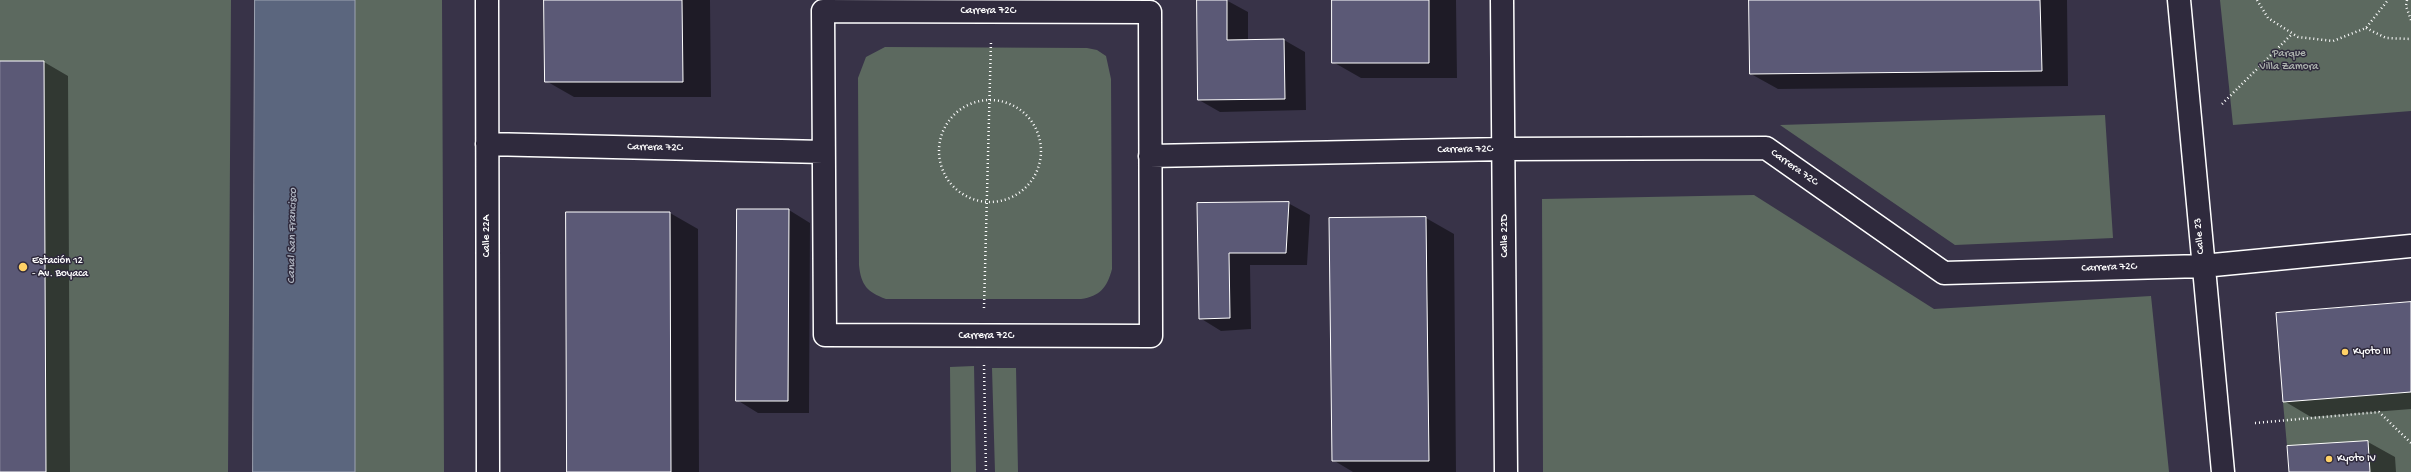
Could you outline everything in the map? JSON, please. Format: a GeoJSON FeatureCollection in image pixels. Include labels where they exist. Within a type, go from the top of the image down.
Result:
{"type":"FeatureCollection","features":[{"type":"Feature","properties":{"kind":"street","name":"Calle 22A"},"geometry":{"type":"LineString","coordinates":[[487,0],[488,472]]}},
{"type":"Feature","properties":{"kind":"street","name":"Calle 22D"},"geometry":{"type":"LineString","coordinates":[[1502,0],[1506,472]]}},
{"type":"Feature","properties":{"kind":"street","name":"Calle 23"},"geometry":{"type":"LineString","coordinates":[[2179,0],[2223,472]]}},
{"type":"Feature","properties":{"kind":"street","name":"Carrera 72C"},"geometry":{"type":"LineString","coordinates":[[823,11],[1150,12],[1150,156],[1151,336],[824,335],[823,11]]}},
{"type":"Feature","properties":{"kind":"street","name":"Carrera 72C"},"geometry":{"type":"LineString","coordinates":[[487,144],[823,152]]}},
{"type":"Feature","properties":{"kind":"street","name":"Carrera 72C"},"geometry":{"type":"LineString","coordinates":[[1150,156],[1504,149],[1766,148],[1944,273],[2203,266],[2411,246]]}},
{"type":"Feature","properties":{"kind":"path"},"geometry":{"type":"LineString","coordinates":[[2257,0],[2268,18],[2292,34],[2298,37],[2333,41],[2366,28],[2388,0]]}},
{"type":"Feature","properties":{"kind":"path"},"geometry":{"type":"LineString","coordinates":[[2407,0],[2406,6],[2411,20]]}},
{"type":"Feature","properties":{"kind":"path"},"geometry":{"type":"LineString","coordinates":[[2366,28],[2386,38],[2411,39]]}},
{"type":"Feature","properties":{"kind":"path"},"geometry":{"type":"LineString","coordinates":[[2222,104],[2292,34]]}},
{"type":"Feature","properties":{"kind":"path"},"geometry":{"type":"LineString","coordinates":[[984,304],[991,39]]}},
{"type":"Feature","properties":{"kind":"path"},"geometry":{"type":"LineString","coordinates":[[980,100],[997,100],[1013,105],[1026,115],[1036,129],[1041,145],[1040,162],[1034,177],[1023,190],[1009,199],[987,201],[976,200],[960,193],[948,180],[940,165],[938,148],[942,131],[951,117],[964,106],[980,100]]}},
{"type":"Feature","properties":{"kind":"path"},"geometry":{"type":"LineString","coordinates":[[984,359],[986,472]]}},
{"type":"Feature","properties":{"kind":"path"},"geometry":{"type":"LineString","coordinates":[[2255,423],[2379,412],[2411,443]]}},
{"type":"Feature","properties":{"kind":"green space"},"geometry":{"type":"Polygon","coordinates":[[[0,0],[231,0],[228,472],[0,472],[0,0]]]}},
{"type":"Feature","properties":{"kind":"green space"},"geometry":{"type":"Polygon","coordinates":[[[355,0],[442,0],[444,472],[355,472],[355,0]]]}},
{"type":"Feature","properties":{"kind":"green space","name":"Parque Villa Zamora"},"geometry":{"type":"Polygon","coordinates":[[[2220,0],[2411,0],[2411,111],[2233,125],[2220,0]]]}},
{"type":"Feature","properties":{"kind":"green space"},"geometry":{"type":"Polygon","coordinates":[[[885,47],[1087,48],[1097,50],[1106,56],[1111,79],[1112,269],[1108,281],[1102,290],[1093,296],[1081,299],[886,299],[874,294],[866,287],[861,278],[859,265],[858,78],[866,57],[885,47]]]}},
{"type":"Feature","properties":{"kind":"green space"},"geometry":{"type":"Polygon","coordinates":[[[2105,115],[2113,238],[1955,245],[1780,125],[2105,115]]]}},
{"type":"Feature","properties":{"kind":"green space"},"geometry":{"type":"Polygon","coordinates":[[[1754,195],[1934,309],[2151,296],[2169,472],[1543,472],[1542,199],[1754,195]]]}},
{"type":"Feature","properties":{"kind":"green space"},"geometry":{"type":"Polygon","coordinates":[[[974,366],[976,472],[951,472],[950,367],[974,366]]]}},
{"type":"Feature","properties":{"kind":"green space"},"geometry":{"type":"Polygon","coordinates":[[[992,368],[1016,368],[1018,472],[995,472],[992,368]]]}},
{"type":"Feature","properties":{"kind":"green space"},"geometry":{"type":"Polygon","coordinates":[[[2411,392],[2411,472],[2370,472],[2368,441],[2287,446],[2283,402],[2411,392]]]}},
{"type":"Feature","properties":{"kind":"water","name":"Canal San Francisco"},"geometry":{"type":"Polygon","coordinates":[[[255,0],[355,0],[355,472],[253,472],[255,0]]]}},
{"type":"Feature","properties":{"kind":"building"},"geometry":{"type":"Polygon","coordinates":[[[544,0],[682,0],[683,82],[545,82],[544,0]]]}},
{"type":"Feature","properties":{"kind":"building"},"geometry":{"type":"Polygon","coordinates":[[[1197,0],[1227,0],[1227,40],[1284,39],[1285,99],[1198,100],[1197,0]]]}},
{"type":"Feature","properties":{"kind":"building"},"geometry":{"type":"Polygon","coordinates":[[[1332,0],[1429,0],[1429,63],[1332,63],[1332,0]]]}},
{"type":"Feature","properties":{"kind":"building"},"geometry":{"type":"Polygon","coordinates":[[[1749,0],[2040,0],[2042,71],[1750,74],[1749,0]]]}},
{"type":"Feature","properties":{"kind":"building","name":"Estación 12 - Av. Boyaca"},"geometry":{"type":"Polygon","coordinates":[[[0,61],[44,61],[46,472],[0,472],[0,61]]]}},
{"type":"Feature","properties":{"kind":"building"},"geometry":{"type":"Polygon","coordinates":[[[1289,202],[1286,253],[1229,253],[1230,318],[1199,319],[1197,203],[1289,202]]]}},
{"type":"Feature","properties":{"kind":"building"},"geometry":{"type":"Polygon","coordinates":[[[737,209],[789,209],[788,401],[736,401],[737,209]]]}},
{"type":"Feature","properties":{"kind":"building"},"geometry":{"type":"Polygon","coordinates":[[[566,212],[670,212],[671,472],[567,472],[566,212]]]}},
{"type":"Feature","properties":{"kind":"building"},"geometry":{"type":"Polygon","coordinates":[[[1426,217],[1429,461],[1332,461],[1329,218],[1426,217]]]}},
{"type":"Feature","properties":{"kind":"building","name":"Kyoto III"},"geometry":{"type":"Polygon","coordinates":[[[2411,302],[2411,392],[2283,402],[2276,313],[2411,302]]]}},
{"type":"Feature","properties":{"kind":"building","name":"Kyoto IV"},"geometry":{"type":"Polygon","coordinates":[[[2368,441],[2370,472],[2289,472],[2287,446],[2368,441]]]}},
{"type":"Feature","properties":{"kind":"place","name":"Estación 12 - Av. Boyaca"},"geometry":{"type":"Point","coordinates":[23,267]}},
{"type":"Feature","properties":{"kind":"place","name":"Kyoto III"},"geometry":{"type":"Point","coordinates":[2345,352]}},
{"type":"Feature","properties":{"kind":"place","name":"Kyoto IV"},"geometry":{"type":"Point","coordinates":[2329,459]}}]}
